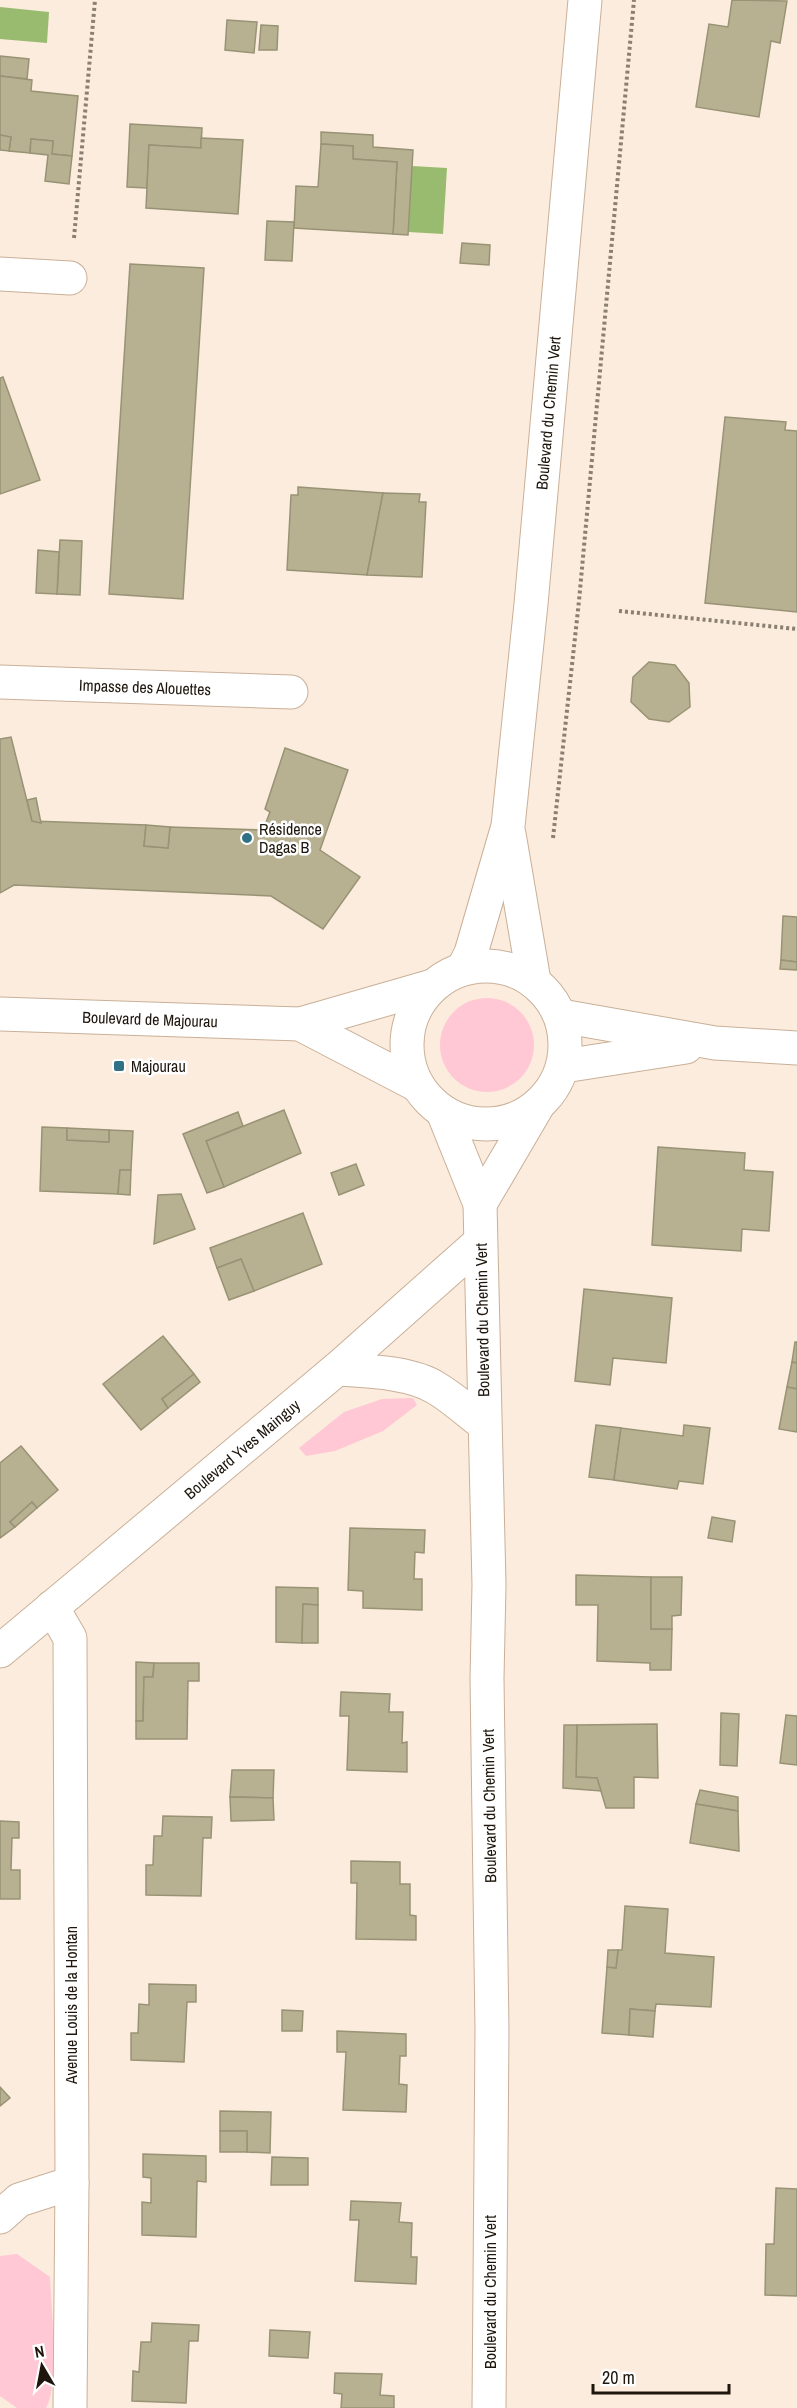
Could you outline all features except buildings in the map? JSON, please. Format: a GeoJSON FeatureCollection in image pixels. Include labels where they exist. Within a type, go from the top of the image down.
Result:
{"type":"FeatureCollection","features":[{"type":"Feature","properties":{"kind":"street","name":"Boulevard du Chemin Vert"},"geometry":{"type":"LineString","coordinates":[[463,969],[471,953],[508,826],[531,604],[585,0]]}},
{"type":"Feature","properties":{"kind":"street"},"geometry":{"type":"LineString","coordinates":[[0,274],[70,278]]}},
{"type":"Feature","properties":{"kind":"street","name":"Impasse des Alouettes"},"geometry":{"type":"LineString","coordinates":[[0,682],[291,692]]}},
{"type":"Feature","properties":{"kind":"street","name":"Boulevard du Chemin Vert"},"geometry":{"type":"LineString","coordinates":[[508,826],[534,981]]}},
{"type":"Feature","properties":{"kind":"street"},"geometry":{"type":"LineString","coordinates":[[480,1204],[537,1107],[554,1088],[564,1066],[566,1041],[561,1016],[548,995],[534,981],[518,972],[500,967],[481,965],[463,969],[432,986],[419,1003],[409,1023],[406,1044],[409,1066],[417,1085],[428,1101],[443,1113],[466,1123],[491,1126],[516,1120],[537,1107]]}},
{"type":"Feature","properties":{"kind":"street","name":"Boulevard de Majourau"},"geometry":{"type":"LineString","coordinates":[[0,1014],[300,1024],[432,986]]}},
{"type":"Feature","properties":{"kind":"street"},"geometry":{"type":"LineString","coordinates":[[561,1016],[715,1043],[797,1048]]}},
{"type":"Feature","properties":{"kind":"street","name":"Boulevard de Majourau"},"geometry":{"type":"LineString","coordinates":[[300,1024],[417,1085]]}},
{"type":"Feature","properties":{"kind":"street"},"geometry":{"type":"LineString","coordinates":[[564,1066],[715,1043]]}},
{"type":"Feature","properties":{"kind":"street","name":"Boulevard du Chemin Vert"},"geometry":{"type":"LineString","coordinates":[[443,1113],[480,1204],[489,1586],[487,1678],[492,2030],[489,2408]]}},
{"type":"Feature","properties":{"kind":"street","name":"Boulevard Yves Mainguy"},"geometry":{"type":"LineString","coordinates":[[0,1651],[337,1369],[480,1242]]}},
{"type":"Feature","properties":{"kind":"street"},"geometry":{"type":"LineString","coordinates":[[337,1369],[412,1378],[435,1387],[484,1424]]}},
{"type":"Feature","properties":{"kind":"street","name":"Avenue Louis de la Hontan"},"geometry":{"type":"LineString","coordinates":[[52,1607],[70,1638],[72,2183],[70,2408]]}},
{"type":"Feature","properties":{"kind":"street"},"geometry":{"type":"LineString","coordinates":[[0,2217],[19,2200],[72,2183]]}},
{"type":"Feature","properties":{"kind":"path"},"geometry":{"type":"LineString","coordinates":[[70,278],[95,0]]}},
{"type":"Feature","properties":{"kind":"path"},"geometry":{"type":"LineString","coordinates":[[552,845],[579,601],[634,0]]}},
{"type":"Feature","properties":{"kind":"path"},"geometry":{"type":"LineString","coordinates":[[620,611],[797,629]]}},
{"type":"Feature","properties":{"kind":"shaded area"},"geometry":{"type":"Polygon","coordinates":[[[0,7],[49,12],[47,43],[0,39],[0,7]]]}},
{"type":"Feature","properties":{"kind":"shaded area"},"geometry":{"type":"Polygon","coordinates":[[[412,166],[447,168],[443,234],[408,232],[412,166]]]}},
{"type":"Feature","properties":{"kind":"shaded area"},"geometry":{"type":"Polygon","coordinates":[[[487,998],[505,1002],[520,1012],[530,1027],[534,1045],[530,1063],[520,1078],[505,1088],[487,1092],[469,1088],[454,1078],[444,1063],[440,1045],[444,1027],[454,1012],[469,1002],[487,998]]]}},
{"type":"Feature","properties":{"kind":"shaded area"},"geometry":{"type":"Polygon","coordinates":[[[413,1398],[417,1405],[383,1431],[335,1451],[306,1456],[299,1448],[344,1412],[382,1399],[413,1398]]]}},
{"type":"Feature","properties":{"kind":"shaded area"},"geometry":{"type":"Polygon","coordinates":[[[17,2254],[50,2277],[54,2364],[53,2382],[46,2408],[17,2408],[0,2396],[0,2256],[17,2254]]]}},
{"type":"Feature","properties":{"kind":"place","name":"Résidence Dagas B"},"geometry":{"type":"Point","coordinates":[247,838]}},
{"type":"Feature","properties":{"kind":"place","name":"Majourau"},"geometry":{"type":"Point","coordinates":[119,1066]}}]}
